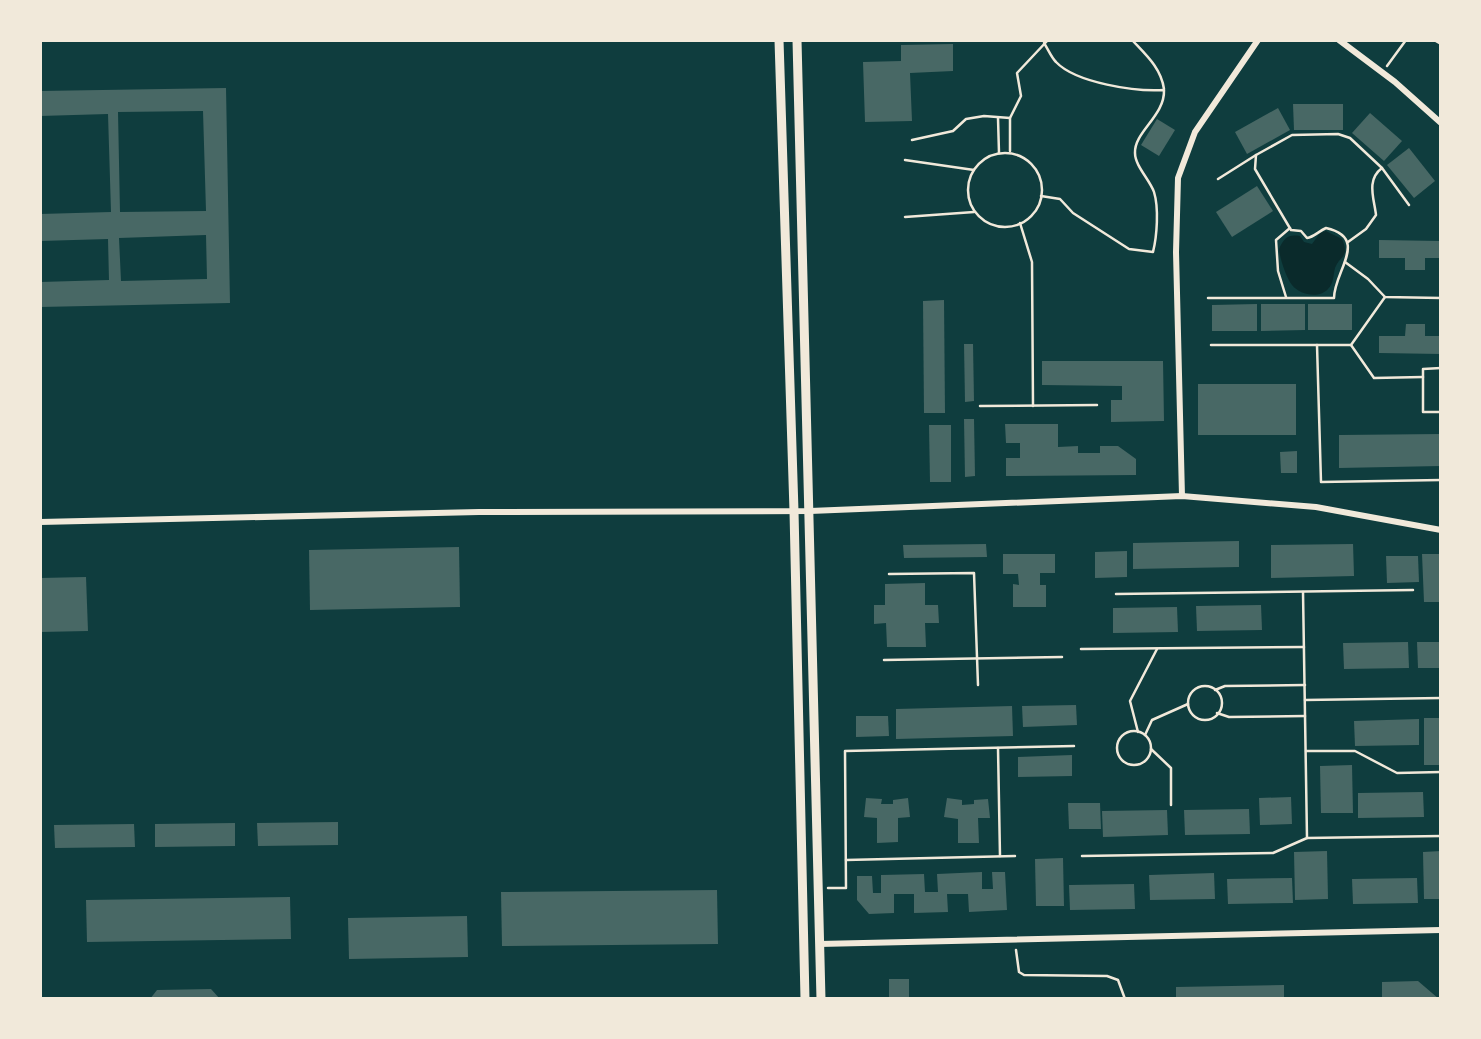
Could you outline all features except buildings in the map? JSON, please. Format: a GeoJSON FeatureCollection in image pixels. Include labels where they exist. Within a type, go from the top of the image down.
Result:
{"type":"FeatureCollection","features":[{"type":"Feature","properties":{"kind":"main road"},"geometry":{"type":"LineString","coordinates":[[779,40],[794,511],[805,999]]}},
{"type":"Feature","properties":{"kind":"main road"},"geometry":{"type":"LineString","coordinates":[[797,40],[821,999]]}},
{"type":"Feature","properties":{"kind":"street"},"geometry":{"type":"LineString","coordinates":[[1182,495],[1176,240],[1178,177],[1195,132],[1258,40]]}},
{"type":"Feature","properties":{"kind":"street"},"geometry":{"type":"LineString","coordinates":[[1339,40],[1441,123]]}},
{"type":"Feature","properties":{"kind":"street"},"geometry":{"type":"LineString","coordinates":[[40,522],[479,512],[810,511],[1182,495],[1316,507],[1441,530]]}},
{"type":"Feature","properties":{"kind":"street"},"geometry":{"type":"LineString","coordinates":[[819,944],[1441,930]]}},
{"type":"Feature","properties":{"kind":"path"},"geometry":{"type":"LineString","coordinates":[[1041,196],[1060,200],[1073,213],[1129,249],[1153,252],[1155,194],[1134,156],[1136,145],[1165,99],[1163,78],[1132,40]]}},
{"type":"Feature","properties":{"kind":"path"},"geometry":{"type":"LineString","coordinates":[[1382,73],[1406,40]]}},
{"type":"Feature","properties":{"kind":"path"},"geometry":{"type":"LineString","coordinates":[[1434,40],[1441,46],[1441,55]]}},
{"type":"Feature","properties":{"kind":"path"},"geometry":{"type":"LineString","coordinates":[[1010,153],[1010,118],[1021,96],[1017,73],[1046,42],[1056,63],[1077,76],[1129,88],[1164,90]]}},
{"type":"Feature","properties":{"kind":"path"},"geometry":{"type":"LineString","coordinates":[[912,140],[953,131],[966,119],[984,116],[1010,118]]}},
{"type":"Feature","properties":{"kind":"path"},"geometry":{"type":"LineString","coordinates":[[998,118],[999,153]]}},
{"type":"Feature","properties":{"kind":"path"},"geometry":{"type":"LineString","coordinates":[[1218,179],[1292,135],[1338,134],[1350,138],[1382,168],[1409,205]]}},
{"type":"Feature","properties":{"kind":"path"},"geometry":{"type":"LineString","coordinates":[[1010,153],[1031,164],[1038,173],[1042,184],[1041,196],[1038,207],[1031,216],[1008,227],[995,226],[974,212],[967,187],[974,170],[988,157],[1010,153]]}},
{"type":"Feature","properties":{"kind":"path"},"geometry":{"type":"LineString","coordinates":[[1208,298],[1334,298],[1334,288],[1346,262],[1348,242],[1343,235],[1326,228],[1307,238],[1301,231],[1291,230],[1255,169],[1256,155]]}},
{"type":"Feature","properties":{"kind":"path"},"geometry":{"type":"LineString","coordinates":[[905,160],[974,170]]}},
{"type":"Feature","properties":{"kind":"path"},"geometry":{"type":"LineString","coordinates":[[1348,242],[1366,229],[1376,215],[1372,188],[1376,172],[1382,168]]}},
{"type":"Feature","properties":{"kind":"path"},"geometry":{"type":"LineString","coordinates":[[905,217],[974,212]]}},
{"type":"Feature","properties":{"kind":"path"},"geometry":{"type":"LineString","coordinates":[[1020,223],[1032,262],[1033,406]]}},
{"type":"Feature","properties":{"kind":"path"},"geometry":{"type":"LineString","coordinates":[[1286,298],[1278,271],[1276,240],[1290,228]]}},
{"type":"Feature","properties":{"kind":"path"},"geometry":{"type":"LineString","coordinates":[[1346,262],[1385,297],[1441,298]]}},
{"type":"Feature","properties":{"kind":"path"},"geometry":{"type":"LineString","coordinates":[[1351,345],[1385,297]]}},
{"type":"Feature","properties":{"kind":"path"},"geometry":{"type":"LineString","coordinates":[[1211,345],[1351,345]]}},
{"type":"Feature","properties":{"kind":"path"},"geometry":{"type":"LineString","coordinates":[[1317,345],[1321,482],[1441,480]]}},
{"type":"Feature","properties":{"kind":"path"},"geometry":{"type":"LineString","coordinates":[[1351,345],[1374,378],[1423,377]]}},
{"type":"Feature","properties":{"kind":"path"},"geometry":{"type":"LineString","coordinates":[[1441,369],[1423,369],[1423,412],[1441,412]]}},
{"type":"Feature","properties":{"kind":"path"},"geometry":{"type":"LineString","coordinates":[[980,407],[1097,405]]}},
{"type":"Feature","properties":{"kind":"path"},"geometry":{"type":"LineString","coordinates":[[889,574],[974,573],[978,685]]}},
{"type":"Feature","properties":{"kind":"path"},"geometry":{"type":"LineString","coordinates":[[1116,594],[1413,590]]}},
{"type":"Feature","properties":{"kind":"path"},"geometry":{"type":"LineString","coordinates":[[1303,592],[1307,838]]}},
{"type":"Feature","properties":{"kind":"path"},"geometry":{"type":"LineString","coordinates":[[1081,649],[1304,647]]}},
{"type":"Feature","properties":{"kind":"path"},"geometry":{"type":"LineString","coordinates":[[1138,732],[1130,701],[1157,649]]}},
{"type":"Feature","properties":{"kind":"path"},"geometry":{"type":"LineString","coordinates":[[884,660],[1062,657]]}},
{"type":"Feature","properties":{"kind":"path"},"geometry":{"type":"LineString","coordinates":[[1215,690],[1221,704],[1217,713],[1209,719],[1197,718],[1188,704],[1195,689],[1205,686],[1215,690],[1225,686],[1305,685]]}},
{"type":"Feature","properties":{"kind":"path"},"geometry":{"type":"LineString","coordinates":[[1305,700],[1441,698]]}},
{"type":"Feature","properties":{"kind":"path"},"geometry":{"type":"LineString","coordinates":[[1145,736],[1152,720],[1188,704]]}},
{"type":"Feature","properties":{"kind":"path"},"geometry":{"type":"LineString","coordinates":[[1217,713],[1229,717],[1305,716]]}},
{"type":"Feature","properties":{"kind":"path"},"geometry":{"type":"LineString","coordinates":[[1130,732],[1145,736],[1151,744],[1147,759],[1138,765],[1122,760],[1117,750],[1120,739],[1130,732]]}},
{"type":"Feature","properties":{"kind":"path"},"geometry":{"type":"LineString","coordinates":[[818,888],[846,888],[845,751],[1074,746]]}},
{"type":"Feature","properties":{"kind":"path"},"geometry":{"type":"LineString","coordinates":[[998,748],[1000,856]]}},
{"type":"Feature","properties":{"kind":"path"},"geometry":{"type":"LineString","coordinates":[[1151,750],[1171,768],[1171,805]]}},
{"type":"Feature","properties":{"kind":"path"},"geometry":{"type":"LineString","coordinates":[[1306,751],[1355,751],[1397,773],[1441,772]]}},
{"type":"Feature","properties":{"kind":"path"},"geometry":{"type":"LineString","coordinates":[[1082,856],[1273,853],[1307,838],[1441,836]]}},
{"type":"Feature","properties":{"kind":"path"},"geometry":{"type":"LineString","coordinates":[[846,860],[1015,856]]}},
{"type":"Feature","properties":{"kind":"path"},"geometry":{"type":"LineString","coordinates":[[1016,940],[1017,967],[1024,975],[1107,976],[1118,980],[1125,999]]}},
{"type":"Feature","properties":{"kind":"water"},"geometry":{"type":"Polygon","coordinates":[[[1326,231],[1342,239],[1345,253],[1335,268],[1328,289],[1315,295],[1305,293],[1290,282],[1279,249],[1289,236],[1300,236],[1304,242],[1312,244],[1320,233],[1326,231]]]}}]}
